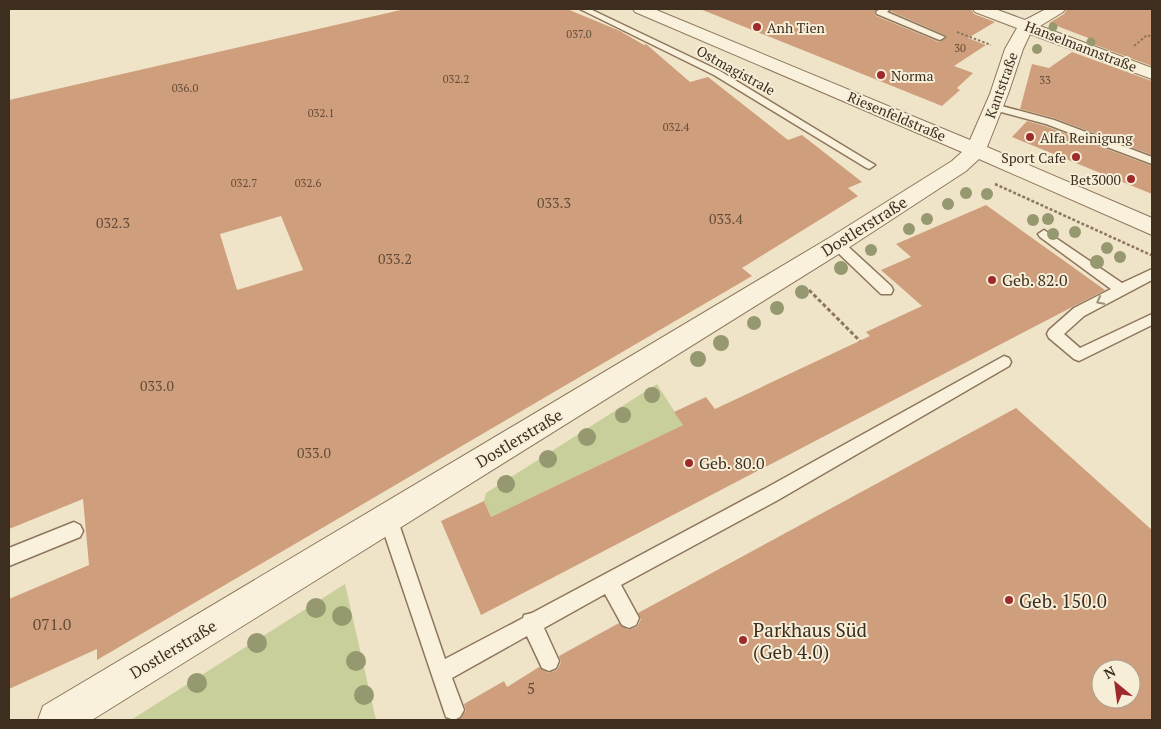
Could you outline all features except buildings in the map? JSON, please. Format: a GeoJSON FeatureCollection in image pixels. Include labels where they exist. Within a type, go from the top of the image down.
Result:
{"type":"FeatureCollection","features":[{"type":"Feature","properties":{"kind":"street","name":"Riesenfeldstraße"},"geometry":{"type":"LineString","coordinates":[[641,9],[976,150],[1152,227]]}},
{"type":"Feature","properties":{"kind":"street","name":"Hanselmannstraße"},"geometry":{"type":"LineString","coordinates":[[981,9],[1152,74]]}},
{"type":"Feature","properties":{"kind":"street"},"geometry":{"type":"LineString","coordinates":[[1027,26],[1057,9]]}},
{"type":"Feature","properties":{"kind":"street","name":"Kantstraße"},"geometry":{"type":"LineString","coordinates":[[976,150],[994,107],[1013,51],[1027,26]]}},
{"type":"Feature","properties":{"kind":"street","name":"Dostlerstraße"},"geometry":{"type":"LineString","coordinates":[[56,720],[837,244],[947,174],[976,150]]}},
{"type":"Feature","properties":{"kind":"lane","name":"Ostmagistrale"},"geometry":{"type":"LineString","coordinates":[[584,9],[717,73],[870,165]]}},
{"type":"Feature","properties":{"kind":"lane"},"geometry":{"type":"LineString","coordinates":[[886,9],[880,12],[940,37]]}},
{"type":"Feature","properties":{"kind":"lane"},"geometry":{"type":"LineString","coordinates":[[994,107],[1050,122],[1152,161]]}},
{"type":"Feature","properties":{"kind":"lane"},"geometry":{"type":"LineString","coordinates":[[1044,234],[1122,290]]}},
{"type":"Feature","properties":{"kind":"lane"},"geometry":{"type":"LineString","coordinates":[[837,244],[886,290]]}},
{"type":"Feature","properties":{"kind":"lane"},"geometry":{"type":"LineString","coordinates":[[1152,274],[1080,312],[1054,334],[1080,355],[1152,319]]}},
{"type":"Feature","properties":{"kind":"lane"},"geometry":{"type":"LineString","coordinates":[[440,673],[531,622],[772,494],[1004,362]]}},
{"type":"Feature","properties":{"kind":"lane"},"geometry":{"type":"LineString","coordinates":[[388,518],[453,710]]}},
{"type":"Feature","properties":{"kind":"lane"},"geometry":{"type":"LineString","coordinates":[[9,557],[74,531]]}},
{"type":"Feature","properties":{"kind":"lane"},"geometry":{"type":"LineString","coordinates":[[608,581],[629,618]]}},
{"type":"Feature","properties":{"kind":"lane"},"geometry":{"type":"LineString","coordinates":[[531,622],[549,661]]}},
{"type":"Feature","properties":{"kind":"path"},"geometry":{"type":"LineString","coordinates":[[940,37],[952,30],[1013,51]]}},
{"type":"Feature","properties":{"kind":"path"},"geometry":{"type":"LineString","coordinates":[[803,285],[860,341]]}},
{"type":"Feature","properties":{"kind":"green space"},"geometry":{"type":"Polygon","coordinates":[[[657,384],[683,425],[491,517],[484,501],[486,493],[657,384]]]}},
{"type":"Feature","properties":{"kind":"green space"},"geometry":{"type":"Polygon","coordinates":[[[345,584],[376,720],[131,720],[345,584]]]}},
{"type":"Feature","properties":{"kind":"place","name":"Anh Tien"},"geometry":{"type":"Point","coordinates":[757,27]}},
{"type":"Feature","properties":{"kind":"place","name":"Norma"},"geometry":{"type":"Point","coordinates":[881,75]}},
{"type":"Feature","properties":{"kind":"place","name":"Alfa Reinigung"},"geometry":{"type":"Point","coordinates":[1030,137]}},
{"type":"Feature","properties":{"kind":"place","name":"Sport Cafe"},"geometry":{"type":"Point","coordinates":[1076,157]}},
{"type":"Feature","properties":{"kind":"place","name":"Bet3000"},"geometry":{"type":"Point","coordinates":[1131,179]}},
{"type":"Feature","properties":{"kind":"place","name":"Geb. 82.0"},"geometry":{"type":"Point","coordinates":[992,280]}},
{"type":"Feature","properties":{"kind":"place","name":"Geb. 80.0"},"geometry":{"type":"Point","coordinates":[689,463]}},
{"type":"Feature","properties":{"kind":"place","name":"Geb. 150.0"},"geometry":{"type":"Point","coordinates":[1009,600]}},
{"type":"Feature","properties":{"kind":"place","name":"Parkhaus Süd (Geb 4.0)"},"geometry":{"type":"Point","coordinates":[743,640]}}]}
